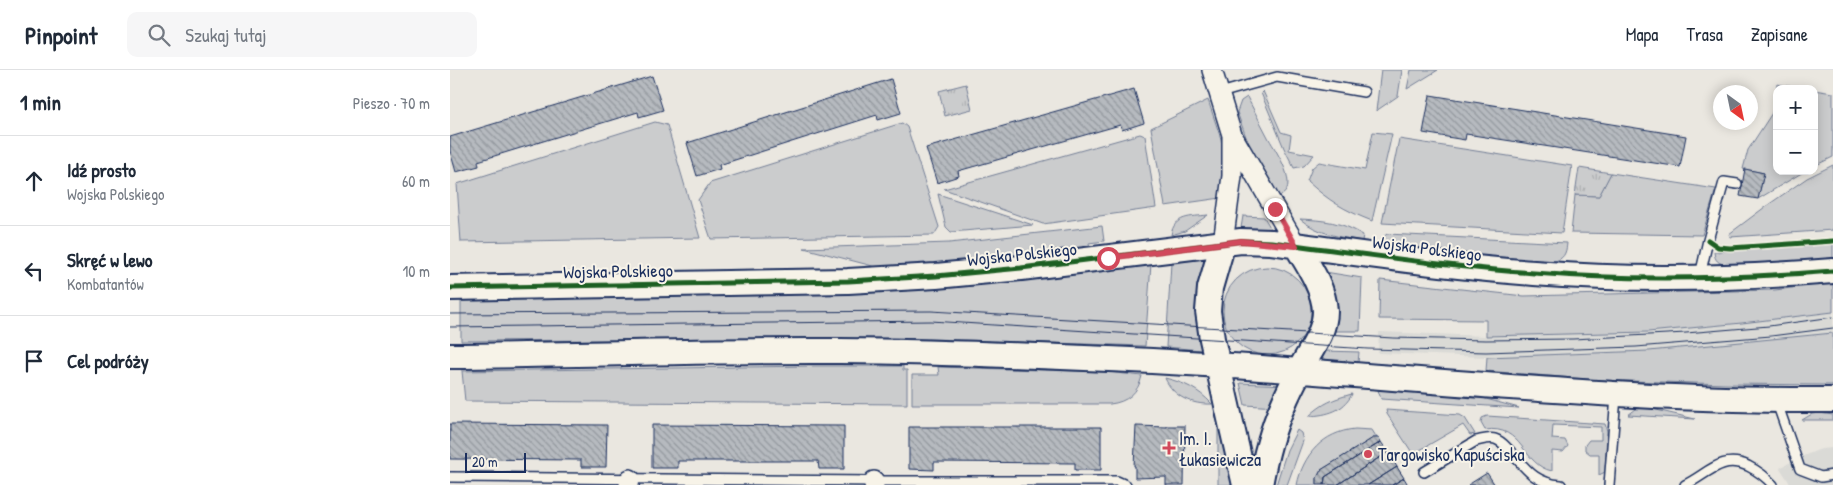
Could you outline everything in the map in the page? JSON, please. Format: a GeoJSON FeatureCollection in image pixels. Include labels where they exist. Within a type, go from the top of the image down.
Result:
{"type":"FeatureCollection","features":[{"type":"Feature","properties":{"kind":"street"},"geometry":{"type":"LineString","coordinates":[[1212,70],[1232,135],[1315,278],[1325,310],[1324,322],[1283,405],[1270,439],[1260,485]]}},
{"type":"Feature","properties":{"kind":"street"},"geometry":{"type":"LineString","coordinates":[[1232,135],[1232,176],[1223,243],[1210,288],[1208,311],[1245,485]]}},
{"type":"Feature","properties":{"kind":"street","name":"Wojska Polskiego"},"geometry":{"type":"LineString","coordinates":[[450,288],[908,278],[1021,268],[1223,243],[1256,241],[1482,269],[1597,277],[1700,278],[1768,276],[1833,271]]}},
{"type":"Feature","properties":{"kind":"street"},"geometry":{"type":"LineString","coordinates":[[450,356],[838,351],[930,352],[1218,365],[1617,393],[1776,400],[1833,400]]}},
{"type":"Feature","properties":{"kind":"lane"},"geometry":{"type":"LineString","coordinates":[[1220,93],[1277,77],[1364,92]]}},
{"type":"Feature","properties":{"kind":"lane"},"geometry":{"type":"LineString","coordinates":[[1700,278],[1724,182],[1737,184]]}},
{"type":"Feature","properties":{"kind":"lane"},"geometry":{"type":"LineString","coordinates":[[1609,485],[1617,393]]}},
{"type":"Feature","properties":{"kind":"lane"},"geometry":{"type":"LineString","coordinates":[[1776,400],[1800,469],[1822,476],[1833,476]]}},
{"type":"Feature","properties":{"kind":"lane"},"geometry":{"type":"LineString","coordinates":[[1424,472],[1476,441],[1495,439],[1502,443],[1537,479],[1548,484],[1561,485]]}},
{"type":"Feature","properties":{"kind":"lane"},"geometry":{"type":"LineString","coordinates":[[1685,485],[1710,469],[1728,462],[1738,462],[1755,470],[1768,478],[1773,485]]}},
{"type":"Feature","properties":{"kind":"lane"},"geometry":{"type":"LineString","coordinates":[[450,478],[477,481],[630,482],[874,483],[1117,481],[1126,485]]}},
{"type":"Feature","properties":{"kind":"shaded area"},"geometry":{"type":"Polygon","coordinates":[[[1833,312],[1833,333],[1766,341],[1649,351],[1487,357],[1378,353],[1379,332],[1486,336],[1648,332],[1833,312]]]}},
{"type":"Feature","properties":{"kind":"shaded area"},"geometry":{"type":"Polygon","coordinates":[[[1833,448],[1833,485],[1791,485],[1780,468],[1798,458],[1821,449],[1833,448]]]}},
{"type":"Feature","properties":{"kind":"green space"},"geometry":{"type":"Polygon","coordinates":[[[1381,70],[1402,70],[1398,96],[1376,111],[1381,70]]]}},
{"type":"Feature","properties":{"kind":"green space"},"geometry":{"type":"Polygon","coordinates":[[[1411,70],[1438,70],[1407,89],[1411,70]]]}},
{"type":"Feature","properties":{"kind":"green space"},"geometry":{"type":"Polygon","coordinates":[[[966,84],[972,109],[945,116],[939,91],[966,84]]]}},
{"type":"Feature","properties":{"kind":"green space"},"geometry":{"type":"Polygon","coordinates":[[[1263,91],[1281,132],[1291,135],[1289,150],[1314,155],[1304,166],[1294,168],[1261,93],[1263,91]]]}},
{"type":"Feature","properties":{"kind":"green space"},"geometry":{"type":"Polygon","coordinates":[[[1818,91],[1833,93],[1833,157],[1818,164],[1818,91]]]}},
{"type":"Feature","properties":{"kind":"green space"},"geometry":{"type":"Polygon","coordinates":[[[1247,97],[1288,178],[1288,186],[1285,193],[1278,197],[1250,148],[1237,112],[1241,101],[1247,97]]]}},
{"type":"Feature","properties":{"kind":"green space"},"geometry":{"type":"Polygon","coordinates":[[[1208,100],[1221,139],[1224,160],[1221,198],[1165,206],[1151,128],[1208,100]]]}},
{"type":"Feature","properties":{"kind":"green space"},"geometry":{"type":"Polygon","coordinates":[[[1773,107],[1773,175],[1798,175],[1758,199],[1764,173],[1743,169],[1748,150],[1772,113],[1773,107]]]}},
{"type":"Feature","properties":{"kind":"green space"},"geometry":{"type":"Polygon","coordinates":[[[655,122],[667,125],[700,238],[461,242],[457,184],[655,122]]]}},
{"type":"Feature","properties":{"kind":"green space"},"geometry":{"type":"Polygon","coordinates":[[[902,123],[907,127],[939,227],[934,235],[711,239],[698,200],[710,183],[902,123]]]}},
{"type":"Feature","properties":{"kind":"green space"},"geometry":{"type":"Polygon","coordinates":[[[1373,132],[1392,134],[1372,221],[1337,204],[1307,181],[1312,168],[1319,162],[1365,170],[1373,132]]]}},
{"type":"Feature","properties":{"kind":"green space"},"geometry":{"type":"Polygon","coordinates":[[[1140,134],[1145,136],[1156,208],[1043,224],[944,189],[1140,134]]]}},
{"type":"Feature","properties":{"kind":"green space"},"geometry":{"type":"Polygon","coordinates":[[[1399,139],[1572,166],[1562,233],[1382,223],[1399,139]]]}},
{"type":"Feature","properties":{"kind":"green space"},"geometry":{"type":"Polygon","coordinates":[[[1833,165],[1833,230],[1730,237],[1729,234],[1765,207],[1807,178],[1818,175],[1818,172],[1833,165]]]}},
{"type":"Feature","properties":{"kind":"green space"},"geometry":{"type":"Polygon","coordinates":[[[1579,168],[1611,173],[1599,196],[1575,195],[1579,168]]]}},
{"type":"Feature","properties":{"kind":"green space"},"geometry":{"type":"Polygon","coordinates":[[[1611,173],[1716,189],[1702,235],[1571,233],[1575,195],[1599,196],[1611,173]]]}},
{"type":"Feature","properties":{"kind":"green space"},"geometry":{"type":"Polygon","coordinates":[[[938,194],[1033,225],[951,232],[946,227],[938,194]]]}},
{"type":"Feature","properties":{"kind":"green space"},"geometry":{"type":"Polygon","coordinates":[[[1208,215],[1185,231],[1171,235],[1173,228],[1180,220],[1208,215]]]}},
{"type":"Feature","properties":{"kind":"green space"},"geometry":{"type":"Polygon","coordinates":[[[1243,216],[1264,217],[1271,229],[1241,228],[1243,216]]]}},
{"type":"Feature","properties":{"kind":"green space"},"geometry":{"type":"Polygon","coordinates":[[[1300,219],[1340,224],[1363,235],[1362,241],[1322,231],[1300,219]]]}},
{"type":"Feature","properties":{"kind":"green space"},"geometry":{"type":"Polygon","coordinates":[[[1102,226],[1104,241],[1089,243],[1090,249],[988,261],[884,269],[804,248],[949,243],[1102,226]]]}},
{"type":"Feature","properties":{"kind":"green space"},"geometry":{"type":"Polygon","coordinates":[[[1387,234],[1567,243],[1564,255],[1552,262],[1459,254],[1382,243],[1382,238],[1387,234]]]}},
{"type":"Feature","properties":{"kind":"green space"},"geometry":{"type":"Polygon","coordinates":[[[1833,244],[1833,261],[1727,265],[1717,261],[1714,252],[1833,244]]]}},
{"type":"Feature","properties":{"kind":"green space"},"geometry":{"type":"Polygon","coordinates":[[[1208,258],[1197,310],[1201,350],[1166,347],[1171,263],[1208,258]]]}},
{"type":"Feature","properties":{"kind":"green space"},"geometry":{"type":"Polygon","coordinates":[[[1151,264],[1145,346],[901,338],[461,341],[461,301],[935,289],[1151,264]]]}},
{"type":"Feature","properties":{"kind":"green space"},"geometry":{"type":"Polygon","coordinates":[[[1267,267],[1284,270],[1298,280],[1308,294],[1311,311],[1308,328],[1298,342],[1284,352],[1267,355],[1250,352],[1236,342],[1226,328],[1223,311],[1226,294],[1236,280],[1250,270],[1267,267]]]}},
{"type":"Feature","properties":{"kind":"green space"},"geometry":{"type":"Polygon","coordinates":[[[1325,272],[1362,278],[1360,331],[1332,331],[1335,322],[1336,301],[1325,272]]]}},
{"type":"Feature","properties":{"kind":"green space"},"geometry":{"type":"Polygon","coordinates":[[[1380,280],[1524,296],[1775,290],[1833,283],[1833,312],[1648,332],[1486,336],[1486,320],[1379,319],[1380,280]]]}},
{"type":"Feature","properties":{"kind":"green space"},"geometry":{"type":"Polygon","coordinates":[[[1833,333],[1833,385],[1599,380],[1486,371],[1487,357],[1649,351],[1833,333]]]}},
{"type":"Feature","properties":{"kind":"green space"},"geometry":{"type":"Polygon","coordinates":[[[1325,351],[1359,352],[1358,363],[1322,359],[1325,351]]]}},
{"type":"Feature","properties":{"kind":"green space"},"geometry":{"type":"Polygon","coordinates":[[[903,366],[903,370],[907,370],[907,404],[465,401],[462,371],[903,366]]]}},
{"type":"Feature","properties":{"kind":"green space"},"geometry":{"type":"Polygon","coordinates":[[[938,367],[1108,372],[1142,376],[1138,387],[1131,396],[1110,404],[912,404],[912,375],[939,375],[938,367]]]}},
{"type":"Feature","properties":{"kind":"green space"},"geometry":{"type":"Polygon","coordinates":[[[1165,378],[1191,387],[1212,404],[1197,403],[1178,395],[1168,385],[1165,378]]]}},
{"type":"Feature","properties":{"kind":"green space"},"geometry":{"type":"Polygon","coordinates":[[[1240,383],[1285,385],[1277,407],[1245,405],[1240,383]]]}},
{"type":"Feature","properties":{"kind":"green space"},"geometry":{"type":"Polygon","coordinates":[[[1378,390],[1475,396],[1519,408],[1381,399],[1378,390]]]}},
{"type":"Feature","properties":{"kind":"green space"},"geometry":{"type":"Polygon","coordinates":[[[1352,394],[1349,400],[1340,408],[1322,415],[1309,416],[1329,402],[1352,394]]]}},
{"type":"Feature","properties":{"kind":"green space"},"geometry":{"type":"Polygon","coordinates":[[[1645,408],[1695,419],[1628,415],[1636,409],[1645,408]]]}},
{"type":"Feature","properties":{"kind":"green space"},"geometry":{"type":"Polygon","coordinates":[[[1386,410],[1460,415],[1465,418],[1475,434],[1470,435],[1463,425],[1413,454],[1386,410]]]}},
{"type":"Feature","properties":{"kind":"green space"},"geometry":{"type":"Polygon","coordinates":[[[1812,414],[1833,415],[1833,420],[1802,420],[1812,414]]]}},
{"type":"Feature","properties":{"kind":"green space"},"geometry":{"type":"Polygon","coordinates":[[[1487,416],[1605,424],[1607,431],[1605,472],[1599,475],[1599,454],[1590,454],[1585,450],[1585,445],[1589,440],[1601,440],[1601,427],[1553,425],[1552,439],[1565,440],[1568,446],[1563,452],[1552,451],[1552,471],[1534,461],[1515,439],[1507,433],[1498,430],[1485,430],[1481,423],[1482,418],[1487,416]]]}},
{"type":"Feature","properties":{"kind":"green space"},"geometry":{"type":"Polygon","coordinates":[[[1218,426],[1223,426],[1237,485],[1218,485],[1218,426]]]}},
{"type":"Feature","properties":{"kind":"green space"},"geometry":{"type":"Polygon","coordinates":[[[1355,429],[1372,430],[1377,438],[1373,438],[1321,470],[1317,478],[1317,485],[1297,485],[1304,464],[1316,447],[1333,435],[1355,429]]]}},
{"type":"Feature","properties":{"kind":"green space"},"geometry":{"type":"Polygon","coordinates":[[[1297,430],[1301,433],[1303,441],[1287,485],[1276,485],[1287,450],[1297,430]]]}},
{"type":"Feature","properties":{"kind":"building"},"geometry":{"type":"Polygon","coordinates":[[[652,76],[663,110],[639,117],[638,112],[478,161],[479,166],[456,172],[450,151],[450,137],[652,76]]]}},
{"type":"Feature","properties":{"kind":"building"},"geometry":{"type":"Polygon","coordinates":[[[891,79],[901,113],[878,120],[877,115],[719,165],[720,169],[697,176],[687,143],[891,79]]]}},
{"type":"Feature","properties":{"kind":"building"},"geometry":{"type":"Polygon","coordinates":[[[1134,89],[1144,123],[1122,130],[1120,125],[958,171],[959,176],[937,183],[926,148],[1134,89]]]}},
{"type":"Feature","properties":{"kind":"building"},"geometry":{"type":"Polygon","coordinates":[[[1430,95],[1686,136],[1680,167],[1466,134],[1465,140],[1423,133],[1430,95]]]}},
{"type":"Feature","properties":{"kind":"building"},"geometry":{"type":"Polygon","coordinates":[[[1745,169],[1764,173],[1758,199],[1740,196],[1745,169]]]}},
{"type":"Feature","properties":{"kind":"building"},"geometry":{"type":"Polygon","coordinates":[[[450,424],[607,425],[606,467],[581,467],[581,460],[450,459],[450,424]]]}},
{"type":"Feature","properties":{"kind":"building"},"geometry":{"type":"Polygon","coordinates":[[[652,425],[844,426],[844,469],[819,469],[818,461],[678,461],[678,468],[652,468],[652,425]]]}},
{"type":"Feature","properties":{"kind":"building"},"geometry":{"type":"Polygon","coordinates":[[[1136,426],[1185,426],[1184,485],[1166,485],[1166,477],[1135,478],[1136,426]]]}},
{"type":"Feature","properties":{"kind":"building"},"geometry":{"type":"Polygon","coordinates":[[[909,427],[1101,427],[1101,470],[1075,470],[1075,463],[934,462],[934,470],[909,469],[909,427]]]}},
{"type":"Feature","properties":{"kind":"building"},"geometry":{"type":"Polygon","coordinates":[[[1373,438],[1379,438],[1381,442],[1325,477],[1324,485],[1317,485],[1317,478],[1321,470],[1373,438]]]}},
{"type":"Feature","properties":{"kind":"building"},"geometry":{"type":"Polygon","coordinates":[[[1381,442],[1388,452],[1337,485],[1324,485],[1325,477],[1381,442]]]}},
{"type":"Feature","properties":{"kind":"building"},"geometry":{"type":"Polygon","coordinates":[[[1388,452],[1397,467],[1368,485],[1337,485],[1388,452]]]}},
{"type":"Feature","properties":{"kind":"building"},"geometry":{"type":"Polygon","coordinates":[[[1397,467],[1404,478],[1392,485],[1368,485],[1397,467]]]}},
{"type":"Feature","properties":{"kind":"building"},"geometry":{"type":"Polygon","coordinates":[[[1487,473],[1495,485],[1468,485],[1487,473]]]}},
{"type":"Feature","properties":{"kind":"building"},"geometry":{"type":"Polygon","coordinates":[[[1404,478],[1407,483],[1406,485],[1392,485],[1404,478]]]}},
{"type":"Feature","properties":{"kind":"tram line"},"geometry":{"type":"LineString","coordinates":[[450,314],[931,311],[1393,338],[1486,340],[1573,339],[1686,333],[1769,326],[1833,317]]}},
{"type":"Feature","properties":{"kind":"tram line"},"geometry":{"type":"LineString","coordinates":[[450,327],[931,321],[1368,349],[1486,352],[1636,347],[1771,336],[1833,328]]}},
{"type":"Feature","properties":{"kind":"cycle path"},"geometry":{"type":"LineString","coordinates":[[1708,240],[1718,247],[1730,248],[1833,241]]}},
{"type":"Feature","properties":{"kind":"cycle path"},"geometry":{"type":"LineString","coordinates":[[450,288],[848,281],[936,276],[1021,268],[1241,241],[1271,242],[1468,267],[1571,276],[1684,278],[1833,271]]}},
{"type":"Feature","properties":{"kind":"place","name":"Im. I. Łukasiewicza"},"geometry":{"type":"Point","coordinates":[1169,448]}},
{"type":"Feature","properties":{"kind":"place","name":"Targowisko Kapuściska"},"geometry":{"type":"Point","coordinates":[1368,454]}},
{"type":"Feature","properties":{"kind":"route"},"geometry":{"type":"LineString","coordinates":[[1108,258],[1241,241],[1271,242],[1296,246],[1275,209]]}}]}
